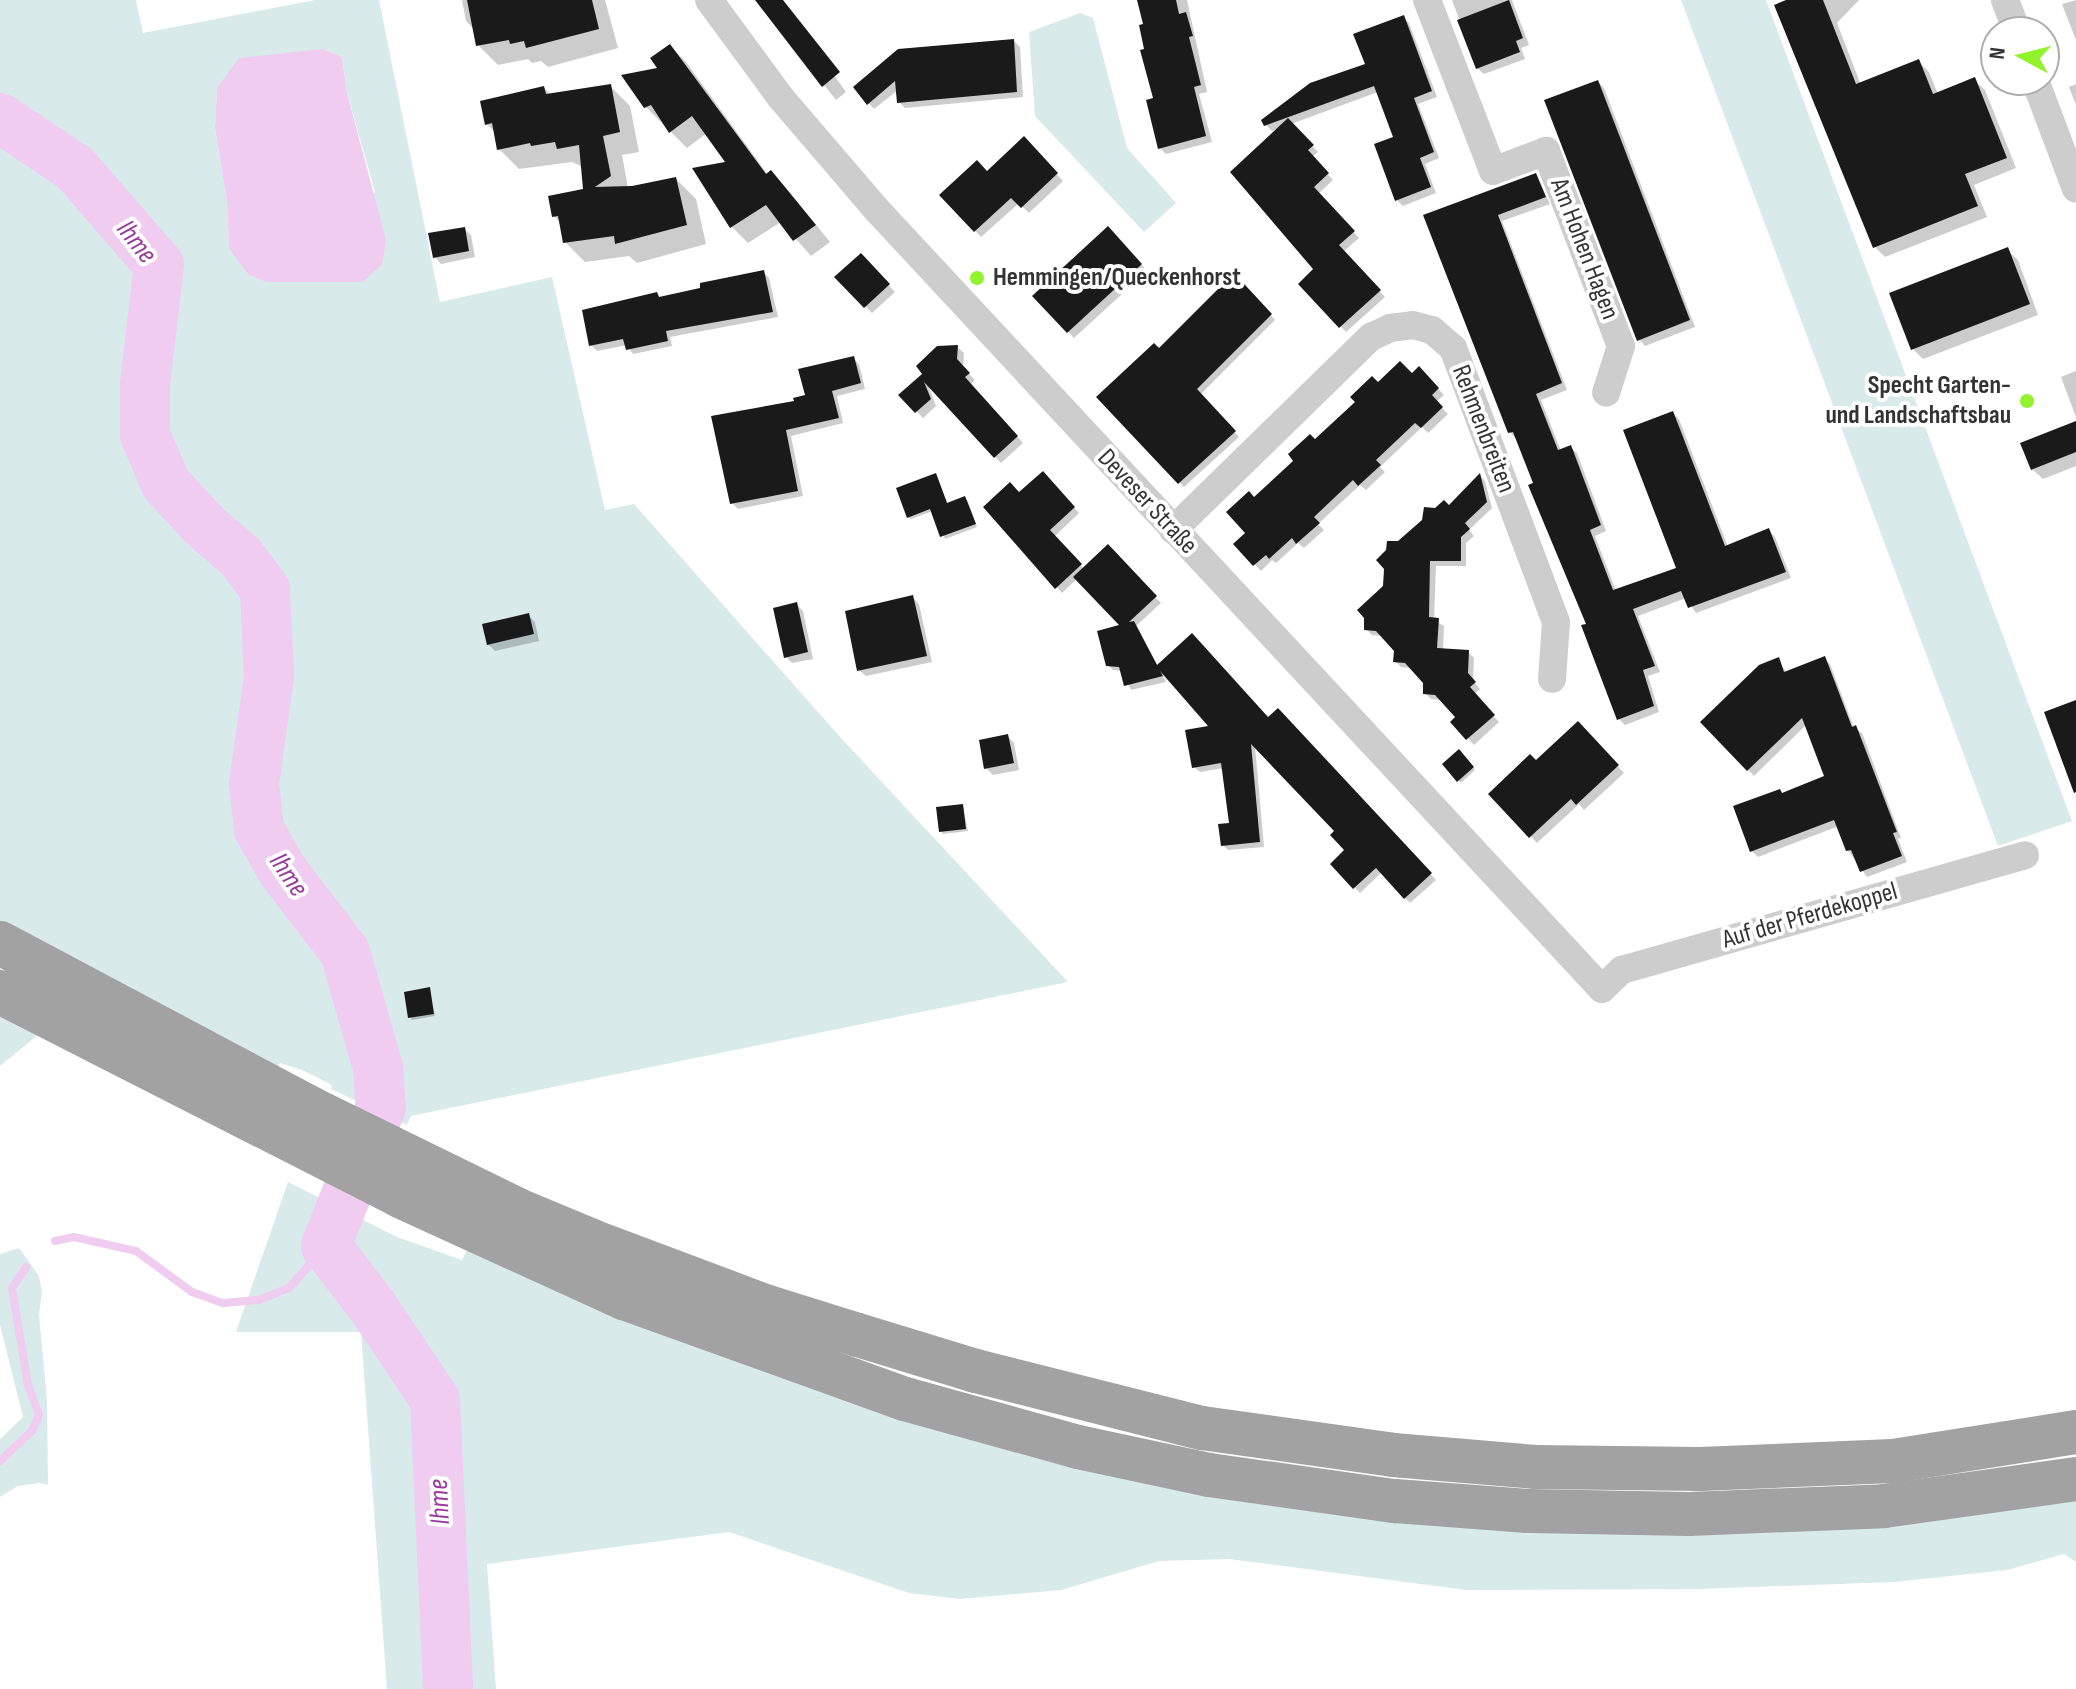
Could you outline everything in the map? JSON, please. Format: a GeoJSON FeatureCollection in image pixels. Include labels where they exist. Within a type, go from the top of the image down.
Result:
{"type":"FeatureCollection","features":[{"type":"Feature","properties":{"kind":"highway"},"geometry":{"type":"LineString","coordinates":[[0,943],[304,1126]]}},
{"type":"Feature","properties":{"kind":"highway"},"geometry":{"type":"LineString","coordinates":[[0,992],[304,1126],[410,1179],[624,1298],[753,1348],[954,1414],[1078,1447],[1209,1475],[1395,1501],[1529,1511],[1689,1514],[1884,1506],[2076,1479]]}},
{"type":"Feature","properties":{"kind":"highway"},"geometry":{"type":"LineString","coordinates":[[410,1179],[592,1241],[768,1307],[976,1371],[1202,1428],[1393,1455],[1488,1463],[1700,1469],[1893,1461],[2076,1432]]}},
{"type":"Feature","properties":{"kind":"street","name":"Deveser Straße"},"geometry":{"type":"LineString","coordinates":[[709,0],[781,98],[877,210],[1602,989]]}},
{"type":"Feature","properties":{"kind":"street","name":"Am Hohen Hagen"},"geometry":{"type":"LineString","coordinates":[[1427,0],[1493,171],[1546,151],[1621,346],[1606,393]]}},
{"type":"Feature","properties":{"kind":"street"},"geometry":{"type":"LineString","coordinates":[[2041,96],[2076,189]]}},
{"type":"Feature","properties":{"kind":"street","name":"Rehmenbreiten"},"geometry":{"type":"LineString","coordinates":[[1173,530],[1371,337],[1401,326],[1432,330],[1453,348],[1556,622],[1552,679]]}},
{"type":"Feature","properties":{"kind":"street","name":"Auf der Pferdekoppel"},"geometry":{"type":"LineString","coordinates":[[1602,989],[1622,970],[2025,855]]}},
{"type":"Feature","properties":{"kind":"shaded area"},"geometry":{"type":"Polygon","coordinates":[[[0,0],[136,0],[143,33],[315,0],[379,0],[440,302],[552,277],[605,510],[634,504],[841,738],[1068,982],[411,1116],[407,1125],[331,1089],[332,1085],[302,1070],[280,1063],[277,1069],[0,924],[0,0]],[[323,49],[281,56],[217,88],[215,128],[227,202],[229,249],[267,282],[309,282],[375,192],[347,93],[342,57],[323,49]]]}},
{"type":"Feature","properties":{"kind":"shaded area"},"geometry":{"type":"Polygon","coordinates":[[[1681,0],[1766,0],[2072,821],[1998,846],[1681,0]]]}},
{"type":"Feature","properties":{"kind":"shaded area"},"geometry":{"type":"Polygon","coordinates":[[[1080,13],[1093,18],[1127,148],[1176,203],[1144,232],[1035,116],[1029,32],[1080,13]]]}},
{"type":"Feature","properties":{"kind":"shaded area"},"geometry":{"type":"Polygon","coordinates":[[[323,49],[342,57],[347,93],[386,240],[382,264],[363,282],[267,282],[249,275],[229,249],[227,202],[215,128],[217,88],[239,58],[323,49]]]}},
{"type":"Feature","properties":{"kind":"shaded area"},"geometry":{"type":"Polygon","coordinates":[[[0,1006],[44,1030],[0,1066],[0,1006]]]}},
{"type":"Feature","properties":{"kind":"shaded area"},"geometry":{"type":"Polygon","coordinates":[[[288,1182],[397,1237],[462,1260],[469,1246],[1194,1489],[2076,1500],[2076,1562],[2064,1554],[2007,1570],[1894,1582],[1699,1589],[1466,1590],[1229,1559],[1159,1561],[1061,1590],[960,1599],[909,1593],[729,1532],[487,1564],[496,1689],[387,1689],[361,1332],[236,1332],[288,1182]]]}},
{"type":"Feature","properties":{"kind":"shaded area"},"geometry":{"type":"Polygon","coordinates":[[[19,1248],[39,1276],[42,1292],[39,1315],[47,1400],[48,1485],[18,1486],[0,1497],[0,1439],[23,1417],[0,1325],[0,1254],[19,1248]]]}},
{"type":"Feature","properties":{"kind":"building"},"geometry":{"type":"Polygon","coordinates":[[[467,0],[592,0],[599,29],[526,48],[524,41],[510,44],[509,40],[476,46],[467,0]]]}},
{"type":"Feature","properties":{"kind":"building"},"geometry":{"type":"Polygon","coordinates":[[[755,0],[783,0],[840,72],[822,87],[755,0]]]}},
{"type":"Feature","properties":{"kind":"building"},"geometry":{"type":"Polygon","coordinates":[[[1137,0],[1176,0],[1179,14],[1186,12],[1201,85],[1194,87],[1206,136],[1158,149],[1146,100],[1153,98],[1140,50],[1144,49],[1139,25],[1143,24],[1137,0]]]}},
{"type":"Feature","properties":{"kind":"building"},"geometry":{"type":"Polygon","coordinates":[[[1509,0],[1523,38],[1516,41],[1520,52],[1476,69],[1457,20],[1509,0]]]}},
{"type":"Feature","properties":{"kind":"building"},"geometry":{"type":"Polygon","coordinates":[[[1786,0],[1823,0],[1856,84],[1919,59],[1933,94],[1975,77],[2007,158],[1965,174],[1978,206],[1873,248],[1774,5],[1786,0]]]}},
{"type":"Feature","properties":{"kind":"building"},"geometry":{"type":"Polygon","coordinates":[[[1404,15],[1432,91],[1414,98],[1434,152],[1420,158],[1431,187],[1395,201],[1374,144],[1393,137],[1374,86],[1264,126],[1261,120],[1310,83],[1365,64],[1353,34],[1404,15]]]}},
{"type":"Feature","properties":{"kind":"building"},"geometry":{"type":"Polygon","coordinates":[[[1014,39],[1017,92],[897,103],[895,81],[867,105],[853,87],[898,49],[1014,39]]]}},
{"type":"Feature","properties":{"kind":"building"},"geometry":{"type":"Polygon","coordinates":[[[670,44],[766,174],[771,170],[816,225],[793,241],[766,205],[730,228],[692,168],[725,162],[692,116],[669,133],[651,105],[644,108],[621,75],[657,68],[650,58],[670,44]]]}},
{"type":"Feature","properties":{"kind":"building"},"geometry":{"type":"Polygon","coordinates":[[[1598,80],[1690,320],[1637,341],[1544,100],[1598,80]]]}},
{"type":"Feature","properties":{"kind":"building"},"geometry":{"type":"Polygon","coordinates":[[[611,84],[620,132],[603,136],[611,176],[595,187],[632,186],[676,177],[687,225],[615,244],[614,236],[563,243],[558,216],[552,217],[548,196],[583,189],[579,145],[557,149],[555,142],[531,146],[530,143],[497,150],[492,123],[485,125],[480,101],[544,86],[546,94],[611,84]]]}},
{"type":"Feature","properties":{"kind":"building"},"geometry":{"type":"Polygon","coordinates":[[[1288,118],[1314,145],[1308,150],[1329,173],[1314,187],[1355,231],[1339,245],[1381,290],[1339,328],[1298,284],[1313,269],[1230,172],[1288,118]]]}},
{"type":"Feature","properties":{"kind":"building"},"geometry":{"type":"Polygon","coordinates":[[[1024,136],[1058,173],[1021,208],[1011,198],[974,232],[939,195],[977,160],[987,171],[1024,136]]]}},
{"type":"Feature","properties":{"kind":"building"},"geometry":{"type":"Polygon","coordinates":[[[1536,173],[1546,197],[1498,215],[1562,383],[1536,394],[1558,450],[1571,445],[1601,525],[1590,530],[1613,590],[1676,568],[1623,430],[1673,411],[1725,546],[1769,528],[1786,572],[1688,608],[1681,591],[1633,609],[1655,666],[1643,670],[1654,706],[1617,720],[1581,625],[1586,624],[1528,485],[1533,483],[1513,432],[1508,433],[1423,215],[1536,173]]]}},
{"type":"Feature","properties":{"kind":"building"},"geometry":{"type":"Polygon","coordinates":[[[1108,226],[1142,264],[1067,333],[1032,296],[1108,226]]]}},
{"type":"Feature","properties":{"kind":"building"},"geometry":{"type":"Polygon","coordinates":[[[465,227],[469,251],[433,258],[428,233],[465,227]]]}},
{"type":"Feature","properties":{"kind":"building"},"geometry":{"type":"Polygon","coordinates":[[[2008,247],[2030,304],[1911,350],[1889,293],[2008,247]]]}},
{"type":"Feature","properties":{"kind":"building"},"geometry":{"type":"Polygon","coordinates":[[[861,253],[890,284],[864,308],[834,277],[861,253]]]}},
{"type":"Feature","properties":{"kind":"building"},"geometry":{"type":"Polygon","coordinates":[[[764,270],[773,312],[666,331],[668,341],[626,350],[623,339],[589,346],[582,310],[657,292],[659,297],[700,288],[700,283],[764,270]]]}},
{"type":"Feature","properties":{"kind":"building"},"geometry":{"type":"Polygon","coordinates":[[[1234,273],[1272,314],[1197,389],[1236,431],[1178,484],[1096,397],[1154,343],[1159,348],[1234,273]]]}},
{"type":"Feature","properties":{"kind":"building"},"geometry":{"type":"Polygon","coordinates":[[[958,345],[957,359],[970,373],[965,377],[1018,436],[994,458],[924,382],[931,399],[915,413],[898,395],[922,374],[916,366],[937,346],[958,345]]]}},
{"type":"Feature","properties":{"kind":"building"},"geometry":{"type":"Polygon","coordinates":[[[854,356],[861,383],[832,391],[839,418],[786,430],[798,491],[730,504],[711,416],[794,401],[793,398],[805,395],[798,369],[854,356]]]}},
{"type":"Feature","properties":{"kind":"building"},"geometry":{"type":"Polygon","coordinates":[[[1400,361],[1412,373],[1419,366],[1439,388],[1432,395],[1443,407],[1421,428],[1415,423],[1376,460],[1381,465],[1358,486],[1353,480],[1314,517],[1320,523],[1296,544],[1292,538],[1269,559],[1266,555],[1253,566],[1233,544],[1245,533],[1226,512],[1249,491],[1254,497],[1293,461],[1288,454],[1310,434],[1315,439],[1355,402],[1350,397],[1372,376],[1378,382],[1400,361]]]}},
{"type":"Feature","properties":{"kind":"building"},"geometry":{"type":"Polygon","coordinates":[[[2076,421],[2076,452],[2031,470],[2020,443],[2076,421]]]}},
{"type":"Feature","properties":{"kind":"building"},"geometry":{"type":"Polygon","coordinates":[[[1043,471],[1075,507],[1050,530],[1082,564],[1055,589],[983,507],[1010,482],[1019,492],[1043,471]]]}},
{"type":"Feature","properties":{"kind":"building"},"geometry":{"type":"Polygon","coordinates":[[[936,473],[947,503],[965,496],[976,524],[940,537],[930,509],[907,518],[896,488],[936,473]]]}},
{"type":"Feature","properties":{"kind":"building"},"geometry":{"type":"Polygon","coordinates":[[[1480,473],[1487,502],[1465,523],[1470,529],[1461,537],[1461,561],[1430,561],[1429,617],[1439,618],[1437,648],[1469,650],[1468,673],[1476,682],[1470,687],[1495,715],[1466,740],[1450,722],[1455,717],[1435,695],[1423,694],[1423,683],[1405,663],[1393,662],[1394,651],[1376,631],[1364,630],[1364,618],[1357,610],[1383,586],[1384,569],[1376,560],[1386,550],[1387,541],[1398,541],[1422,520],[1424,507],[1435,508],[1444,500],[1449,505],[1480,473]]]}},
{"type":"Feature","properties":{"kind":"building"},"geometry":{"type":"Polygon","coordinates":[[[1108,544],[1157,596],[1129,622],[1134,621],[1157,665],[1192,633],[1268,717],[1278,708],[1432,873],[1404,899],[1376,868],[1353,889],[1330,864],[1344,850],[1330,835],[1334,831],[1251,744],[1260,842],[1221,846],[1218,824],[1229,823],[1221,763],[1192,768],[1185,730],[1208,726],[1160,671],[1163,676],[1124,686],[1119,667],[1106,666],[1097,631],[1119,625],[1073,577],[1108,544]]]}},
{"type":"Feature","properties":{"kind":"building"},"geometry":{"type":"Polygon","coordinates":[[[913,595],[927,656],[857,671],[845,611],[913,595]]]}},
{"type":"Feature","properties":{"kind":"building"},"geometry":{"type":"Polygon","coordinates":[[[797,602],[808,652],[784,658],[773,608],[797,602]]]}},
{"type":"Feature","properties":{"kind":"building"},"geometry":{"type":"Polygon","coordinates":[[[529,613],[534,634],[487,645],[482,624],[529,613]]]}},
{"type":"Feature","properties":{"kind":"building"},"geometry":{"type":"Polygon","coordinates":[[[1825,656],[1852,727],[1856,725],[1897,832],[1893,833],[1902,856],[1860,872],[1851,850],[1846,851],[1834,820],[1750,852],[1733,806],[1780,789],[1782,793],[1824,776],[1802,718],[1747,771],[1700,722],[1759,665],[1779,657],[1784,672],[1825,656]]]}},
{"type":"Feature","properties":{"kind":"building"},"geometry":{"type":"Polygon","coordinates":[[[2076,700],[2076,792],[2074,793],[2044,712],[2076,700]]]}},
{"type":"Feature","properties":{"kind":"building"},"geometry":{"type":"Polygon","coordinates":[[[1578,721],[1619,765],[1576,805],[1571,799],[1529,838],[1488,794],[1530,754],[1536,760],[1578,721]]]}},
{"type":"Feature","properties":{"kind":"building"},"geometry":{"type":"Polygon","coordinates":[[[1008,734],[1014,763],[984,769],[979,740],[1008,734]]]}},
{"type":"Feature","properties":{"kind":"building"},"geometry":{"type":"Polygon","coordinates":[[[1459,749],[1474,767],[1457,782],[1442,764],[1459,749]]]}},
{"type":"Feature","properties":{"kind":"building"},"geometry":{"type":"Polygon","coordinates":[[[963,804],[966,829],[939,832],[936,807],[963,804]]]}},
{"type":"Feature","properties":{"kind":"building"},"geometry":{"type":"Polygon","coordinates":[[[430,987],[434,1014],[408,1018],[404,992],[430,987]]]}},
{"type":"Feature","properties":{"kind":"waterway","name":"Ihme"},"geometry":{"type":"LineString","coordinates":[[0,118],[75,168],[159,265],[145,385],[145,435],[166,484],[205,526],[240,556],[265,589],[269,677],[254,784],[259,829],[282,870],[345,952],[378,1068],[381,1107],[326,1246],[373,1307],[435,1400],[448,1689]]}},
{"type":"Feature","properties":{"kind":"waterway"},"geometry":{"type":"LineString","coordinates":[[55,1241],[74,1237],[136,1251],[192,1292],[223,1303],[259,1300],[289,1288],[326,1246]]}},
{"type":"Feature","properties":{"kind":"waterway"},"geometry":{"type":"LineString","coordinates":[[0,1461],[32,1431],[39,1415],[28,1385],[12,1288],[26,1267]]}},
{"type":"Feature","properties":{"kind":"place","name":"Hemmingen/Queckenhorst"},"geometry":{"type":"Point","coordinates":[977,278]}},
{"type":"Feature","properties":{"kind":"place","name":"Specht Garten- und Landschaftsbau"},"geometry":{"type":"Point","coordinates":[2027,401]}}]}
